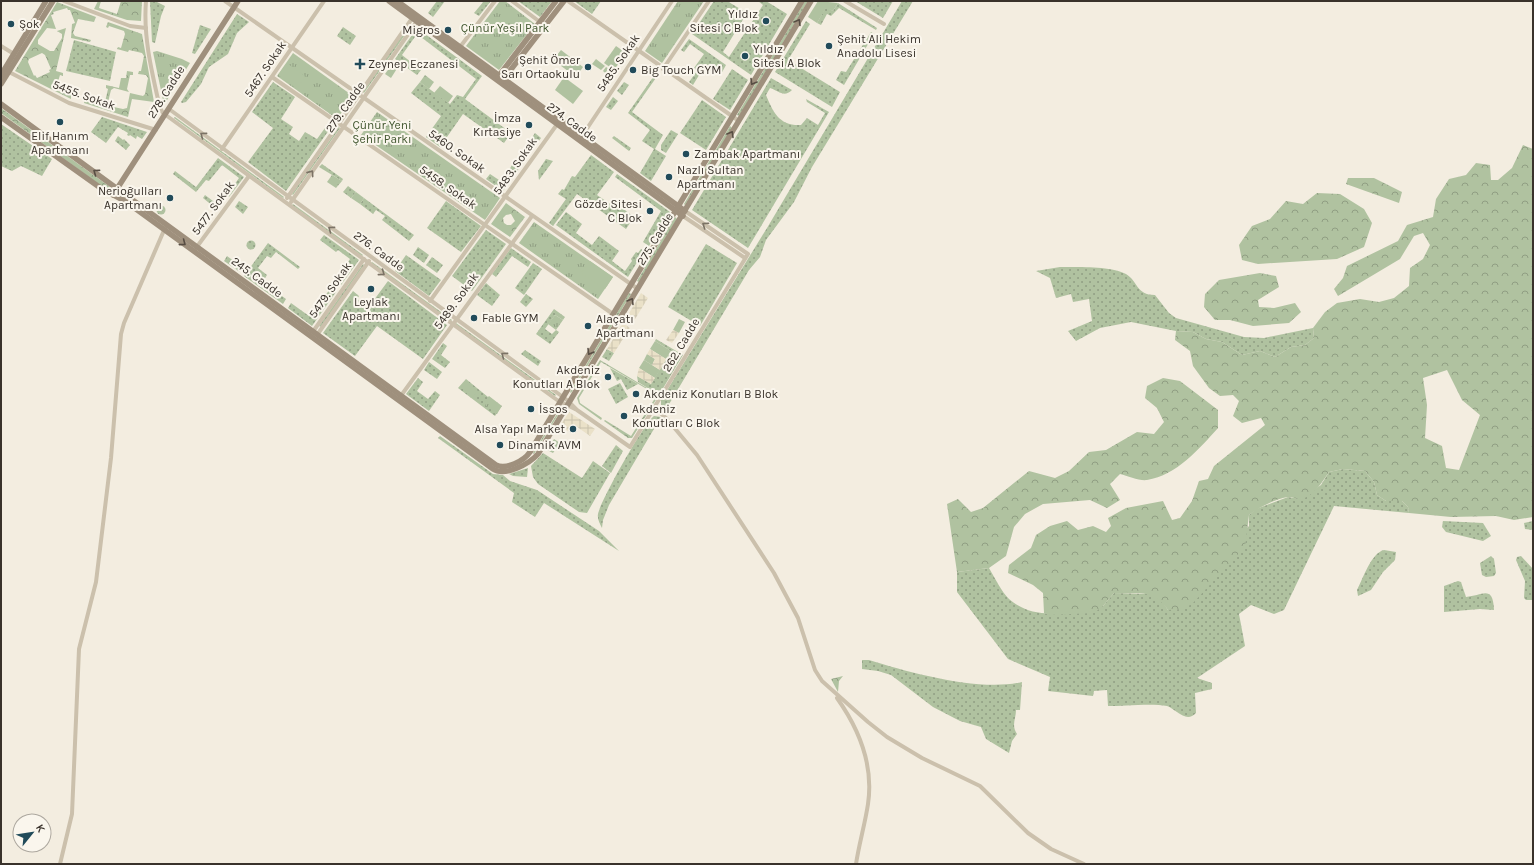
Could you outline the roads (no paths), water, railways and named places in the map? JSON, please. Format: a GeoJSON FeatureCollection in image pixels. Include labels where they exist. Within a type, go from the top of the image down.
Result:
{"type":"FeatureCollection","features":[{"type":"Feature","properties":{"kind":"street"},"geometry":{"type":"LineString","coordinates":[[1,75],[46,1]]}},
{"type":"Feature","properties":{"kind":"street"},"geometry":{"type":"LineString","coordinates":[[1,84],[53,1]]}},
{"type":"Feature","properties":{"kind":"street"},"geometry":{"type":"LineString","coordinates":[[64,1],[130,26],[146,28]]}},
{"type":"Feature","properties":{"kind":"street"},"geometry":{"type":"LineString","coordinates":[[146,1],[146,28],[156,89],[160,110],[167,112]]}},
{"type":"Feature","properties":{"kind":"street","name":"5460. Sokak"},"geometry":{"type":"LineString","coordinates":[[225,1],[638,289]]}},
{"type":"Feature","properties":{"kind":"street","name":"278. Cadde"},"geometry":{"type":"LineString","coordinates":[[113,195],[238,1]]}},
{"type":"Feature","properties":{"kind":"street","name":"5467. Sokak"},"geometry":{"type":"LineString","coordinates":[[222,149],[324,1]]}},
{"type":"Feature","properties":{"kind":"street","name":"274. Cadde"},"geometry":{"type":"LineString","coordinates":[[388,1],[416,18],[677,209],[746,256]]}},
{"type":"Feature","properties":{"kind":"street"},"geometry":{"type":"LineString","coordinates":[[397,1],[416,18],[460,47],[500,79]]}},
{"type":"Feature","properties":{"kind":"street"},"geometry":{"type":"LineString","coordinates":[[460,47],[496,1]]}},
{"type":"Feature","properties":{"kind":"street"},"geometry":{"type":"LineString","coordinates":[[512,1],[540,22]]}},
{"type":"Feature","properties":{"kind":"street"},"geometry":{"type":"LineString","coordinates":[[500,79],[556,1]]}},
{"type":"Feature","properties":{"kind":"street"},"geometry":{"type":"LineString","coordinates":[[500,79],[564,1]]}},
{"type":"Feature","properties":{"kind":"street"},"geometry":{"type":"LineString","coordinates":[[568,1],[739,121]]}},
{"type":"Feature","properties":{"kind":"street","name":"5485. Sokak"},"geometry":{"type":"LineString","coordinates":[[582,136],[672,1]]}},
{"type":"Feature","properties":{"kind":"street"},"geometry":{"type":"LineString","coordinates":[[663,69],[709,1]]}},
{"type":"Feature","properties":{"kind":"street","name":"275. Cadde"},"geometry":{"type":"LineString","coordinates":[[527,461],[561,400],[802,1]]}},
{"type":"Feature","properties":{"kind":"street","name":"275. Cadde"},"geometry":{"type":"LineString","coordinates":[[502,469],[527,461],[538,454],[811,1]]}},
{"type":"Feature","properties":{"kind":"street"},"geometry":{"type":"LineString","coordinates":[[845,1],[884,24]]}},
{"type":"Feature","properties":{"kind":"street","name":"279. Cadde"},"geometry":{"type":"LineString","coordinates":[[284,202],[359,95],[416,18]]}},
{"type":"Feature","properties":{"kind":"street","name":"279. Cadde"},"geometry":{"type":"LineString","coordinates":[[289,205],[364,98],[416,18]]}},
{"type":"Feature","properties":{"kind":"street"},"geometry":{"type":"LineString","coordinates":[[1,46],[14,54]]}},
{"type":"Feature","properties":{"kind":"street","name":"5455. Sokak"},"geometry":{"type":"LineString","coordinates":[[9,72],[69,103],[156,130]]}},
{"type":"Feature","properties":{"kind":"street","name":"5458. Sokak"},"geometry":{"type":"LineString","coordinates":[[272,77],[613,314]]}},
{"type":"Feature","properties":{"kind":"street","name":"245. Cadde"},"geometry":{"type":"LineString","coordinates":[[1,104],[118,188],[165,227]]}},
{"type":"Feature","properties":{"kind":"street","name":"276. Cadde"},"geometry":{"type":"LineString","coordinates":[[167,112],[222,149],[288,197],[430,301],[561,400]]}},
{"type":"Feature","properties":{"kind":"street","name":"276. Cadde"},"geometry":{"type":"LineString","coordinates":[[167,112],[249,176],[363,260],[452,324],[630,447]]}},
{"type":"Feature","properties":{"kind":"street","name":"245. Cadde"},"geometry":{"type":"LineString","coordinates":[[1,118],[113,195],[165,227],[196,249],[400,397],[494,470],[502,469]]}},
{"type":"Feature","properties":{"kind":"street","name":"274. Cadde"},"geometry":{"type":"LineString","coordinates":[[558,122],[582,136],[677,209]]}},
{"type":"Feature","properties":{"kind":"street","name":"5483. Sokak"},"geometry":{"type":"LineString","coordinates":[[430,301],[506,197],[558,122]]}},
{"type":"Feature","properties":{"kind":"street","name":"5477. Sokak"},"geometry":{"type":"LineString","coordinates":[[196,249],[249,176]]}},
{"type":"Feature","properties":{"kind":"street","name":"5489. Sokak"},"geometry":{"type":"LineString","coordinates":[[400,397],[532,216]]}},
{"type":"Feature","properties":{"kind":"street"},"geometry":{"type":"LineString","coordinates":[[60,864],[72,814],[79,649],[97,576],[111,464],[121,334],[124,323],[165,227]]}},
{"type":"Feature","properties":{"kind":"street","name":"5479. Sokak"},"geometry":{"type":"LineString","coordinates":[[313,335],[366,255]]}},
{"type":"Feature","properties":{"kind":"street","name":"262. Cadde"},"geometry":{"type":"LineString","coordinates":[[630,447],[746,256]]}},
{"type":"Feature","properties":{"kind":"street","name":"5479. Sokak"},"geometry":{"type":"LineString","coordinates":[[313,335],[371,258]]}},
{"type":"Feature","properties":{"kind":"street"},"geometry":{"type":"LineString","coordinates":[[654,408],[667,419],[697,455],[763,556],[798,618],[817,676],[833,693],[887,737],[922,758],[980,786],[1021,828],[1040,842],[1084,864]]}},
{"type":"Feature","properties":{"kind":"street"},"geometry":{"type":"LineString","coordinates":[[833,693],[856,729],[867,761],[868,801],[856,864]]}},
{"type":"Feature","properties":{"kind":"place","name":"Yıldız Sitesi C Blok"},"geometry":{"type":"Point","coordinates":[766,21]}},
{"type":"Feature","properties":{"kind":"place","name":"Şok"},"geometry":{"type":"Point","coordinates":[11,24]}},
{"type":"Feature","properties":{"kind":"place","name":"Migros"},"geometry":{"type":"Point","coordinates":[448,30]}},
{"type":"Feature","properties":{"kind":"place","name":"Şehit Ali Hekim Anadolu Lisesi"},"geometry":{"type":"Point","coordinates":[829,46]}},
{"type":"Feature","properties":{"kind":"place","name":"Yıldız Sitesi A Blok"},"geometry":{"type":"Point","coordinates":[745,56]}},
{"type":"Feature","properties":{"kind":"place","name":"Zeynep Eczanesi"},"geometry":{"type":"Point","coordinates":[360,64]}},
{"type":"Feature","properties":{"kind":"place","name":"Şehit Ömer Sarı Ortaokulu"},"geometry":{"type":"Point","coordinates":[588,67]}},
{"type":"Feature","properties":{"kind":"place","name":"Big Touch GYM"},"geometry":{"type":"Point","coordinates":[633,70]}},
{"type":"Feature","properties":{"kind":"place","name":"Elif Hanım Apartmanı"},"geometry":{"type":"Point","coordinates":[60,122]}},
{"type":"Feature","properties":{"kind":"place","name":"İmza Kırtasiye"},"geometry":{"type":"Point","coordinates":[529,125]}},
{"type":"Feature","properties":{"kind":"place","name":"Zambak Apartmanı"},"geometry":{"type":"Point","coordinates":[686,154]}},
{"type":"Feature","properties":{"kind":"place","name":"Nazlı Sultan Apartmanı"},"geometry":{"type":"Point","coordinates":[669,177]}},
{"type":"Feature","properties":{"kind":"place","name":"Nerioğulları Apartmanı"},"geometry":{"type":"Point","coordinates":[170,198]}},
{"type":"Feature","properties":{"kind":"place","name":"Gözde Sitesi C Blok"},"geometry":{"type":"Point","coordinates":[650,211]}},
{"type":"Feature","properties":{"kind":"place","name":"Leylak Apartmanı"},"geometry":{"type":"Point","coordinates":[371,289]}},
{"type":"Feature","properties":{"kind":"place","name":"Fable GYM"},"geometry":{"type":"Point","coordinates":[474,318]}},
{"type":"Feature","properties":{"kind":"place","name":"Alaçatı Apartmanı"},"geometry":{"type":"Point","coordinates":[588,326]}},
{"type":"Feature","properties":{"kind":"place","name":"Akdeniz Konutları A Blok"},"geometry":{"type":"Point","coordinates":[608,377]}},
{"type":"Feature","properties":{"kind":"place","name":"Akdeniz Konutları B Blok"},"geometry":{"type":"Point","coordinates":[636,394]}},
{"type":"Feature","properties":{"kind":"place","name":"İssos"},"geometry":{"type":"Point","coordinates":[531,409]}},
{"type":"Feature","properties":{"kind":"place","name":"Akdeniz Konutları C Blok"},"geometry":{"type":"Point","coordinates":[624,416]}},
{"type":"Feature","properties":{"kind":"place","name":"Alsa Yapı Market"},"geometry":{"type":"Point","coordinates":[573,429]}},
{"type":"Feature","properties":{"kind":"place","name":"Dinamik AVM"},"geometry":{"type":"Point","coordinates":[500,445]}},
{"type":"Feature","properties":{"kind":"park label","name":"Çünür Yeşil Park"},"geometry":{"type":"Point","coordinates":[505,28]}},
{"type":"Feature","properties":{"kind":"park label","name":"Çünür Yeni Şehir Parkı"},"geometry":{"type":"Point","coordinates":[382,132]}}]}
